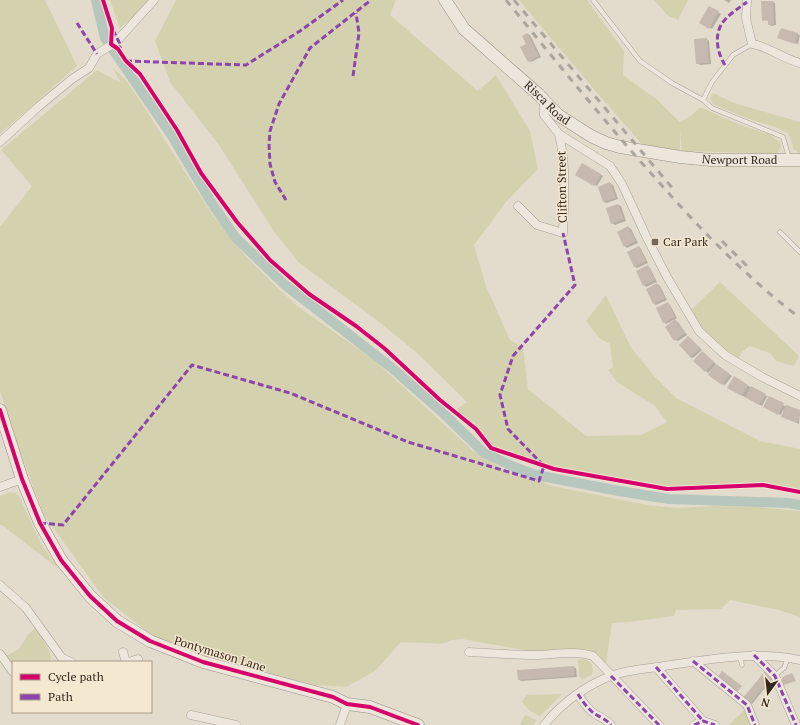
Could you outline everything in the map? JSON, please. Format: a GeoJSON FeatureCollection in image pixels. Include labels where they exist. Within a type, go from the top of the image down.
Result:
{"type":"FeatureCollection","features":[{"type":"Feature","properties":{"kind":"street"},"geometry":{"type":"LineString","coordinates":[[0,142],[72,79],[89,68],[97,54],[116,42],[154,0]]}},
{"type":"Feature","properties":{"kind":"street","name":"Risca Road"},"geometry":{"type":"LineString","coordinates":[[444,0],[464,29],[534,91],[558,115],[591,136],[606,143],[646,152],[680,157]]}},
{"type":"Feature","properties":{"kind":"street"},"geometry":{"type":"LineString","coordinates":[[748,0],[746,18],[752,44],[759,45],[800,63]]}},
{"type":"Feature","properties":{"kind":"street"},"geometry":{"type":"LineString","coordinates":[[544,102],[544,115],[559,134],[610,166],[622,184],[667,277],[699,331],[725,355],[762,377],[800,396]]}},
{"type":"Feature","properties":{"kind":"street","name":"Clifton Street"},"geometry":{"type":"LineString","coordinates":[[518,206],[537,225],[563,233],[563,152],[559,134]]}},
{"type":"Feature","properties":{"kind":"street","name":"Newport Road"},"geometry":{"type":"LineString","coordinates":[[680,157],[710,160],[795,160]]}},
{"type":"Feature","properties":{"kind":"street","name":"Pontymason Lane"},"geometry":{"type":"LineString","coordinates":[[0,410],[22,479],[40,523],[61,560],[90,596],[117,621],[150,641],[203,662],[333,697],[347,704],[370,707],[418,725]]}},
{"type":"Feature","properties":{"kind":"street"},"geometry":{"type":"LineString","coordinates":[[0,487],[22,479]]}},
{"type":"Feature","properties":{"kind":"street"},"geometry":{"type":"LineString","coordinates":[[0,585],[26,608],[60,660]]}},
{"type":"Feature","properties":{"kind":"street"},"geometry":{"type":"LineString","coordinates":[[123,652],[126,661]]}},
{"type":"Feature","properties":{"kind":"street"},"geometry":{"type":"LineString","coordinates":[[469,652],[534,655],[569,652],[584,653],[593,656],[659,725]]}},
{"type":"Feature","properties":{"kind":"street"},"geometry":{"type":"LineString","coordinates":[[0,654],[12,671]]}},
{"type":"Feature","properties":{"kind":"street"},"geometry":{"type":"LineString","coordinates":[[754,655],[775,676],[796,725]]}},
{"type":"Feature","properties":{"kind":"street"},"geometry":{"type":"LineString","coordinates":[[544,725],[556,712],[578,694],[612,676],[634,670],[693,662],[741,660],[754,655],[800,660]]}},
{"type":"Feature","properties":{"kind":"street"},"geometry":{"type":"LineString","coordinates":[[132,661],[138,659]]}},
{"type":"Feature","properties":{"kind":"street"},"geometry":{"type":"LineString","coordinates":[[693,662],[747,705],[755,725]]}},
{"type":"Feature","properties":{"kind":"street"},"geometry":{"type":"LineString","coordinates":[[656,667],[699,723],[714,725]]}},
{"type":"Feature","properties":{"kind":"street"},"geometry":{"type":"LineString","coordinates":[[578,694],[581,700],[593,713],[611,725]]}},
{"type":"Feature","properties":{"kind":"street"},"geometry":{"type":"LineString","coordinates":[[340,725],[347,704]]}},
{"type":"Feature","properties":{"kind":"street"},"geometry":{"type":"LineString","coordinates":[[191,715],[236,725]]}},
{"type":"Feature","properties":{"kind":"lane"},"geometry":{"type":"LineString","coordinates":[[593,0],[640,61],[703,100],[712,108],[783,137],[795,160]]}},
{"type":"Feature","properties":{"kind":"lane"},"geometry":{"type":"LineString","coordinates":[[703,100],[712,82],[733,55],[752,44]]}},
{"type":"Feature","properties":{"kind":"lane"},"geometry":{"type":"LineString","coordinates":[[780,232],[800,252]]}},
{"type":"Feature","properties":{"kind":"lane"},"geometry":{"type":"LineString","coordinates":[[779,672],[784,668],[788,658]]}},
{"type":"Feature","properties":{"kind":"shaded area"},"geometry":{"type":"Polygon","coordinates":[[[0,0],[45,0],[77,66],[0,134],[0,0]]]}},
{"type":"Feature","properties":{"kind":"shaded area"},"geometry":{"type":"Polygon","coordinates":[[[110,0],[152,0],[120,28],[110,0]]]}},
{"type":"Feature","properties":{"kind":"shaded area"},"geometry":{"type":"Polygon","coordinates":[[[176,0],[396,0],[390,15],[478,91],[496,75],[530,131],[538,169],[506,202],[474,245],[486,286],[510,340],[523,347],[528,389],[586,436],[641,435],[667,422],[655,406],[617,382],[608,370],[613,367],[610,344],[599,338],[586,321],[606,295],[630,346],[654,376],[676,398],[760,441],[800,449],[800,492],[763,485],[667,489],[554,469],[491,448],[476,429],[454,411],[467,402],[416,352],[374,318],[299,263],[273,230],[219,145],[170,82],[155,41],[176,0]]]}},
{"type":"Feature","properties":{"kind":"shaded area"},"geometry":{"type":"Polygon","coordinates":[[[519,0],[587,0],[624,51],[623,75],[655,98],[680,122],[692,115],[699,108],[702,108],[738,124],[771,135],[780,142],[781,148],[776,154],[682,151],[680,131],[680,150],[648,151],[519,0]]]}},
{"type":"Feature","properties":{"kind":"shaded area"},"geometry":{"type":"Polygon","coordinates":[[[654,0],[688,0],[678,20],[667,15],[654,0]]]}},
{"type":"Feature","properties":{"kind":"shaded area"},"geometry":{"type":"Polygon","coordinates":[[[112,67],[124,78],[139,99],[211,213],[252,263],[297,306],[374,360],[472,450],[503,469],[518,475],[533,478],[552,486],[648,505],[677,508],[714,506],[758,507],[800,511],[800,617],[779,610],[730,600],[721,609],[676,610],[674,616],[612,623],[606,664],[598,654],[586,649],[535,652],[462,639],[452,640],[441,644],[401,642],[375,671],[346,687],[315,685],[287,678],[166,642],[149,633],[104,598],[44,515],[19,449],[0,391],[0,227],[32,186],[1,150],[97,70],[121,83],[112,67]]]}},
{"type":"Feature","properties":{"kind":"shaded area"},"geometry":{"type":"Polygon","coordinates":[[[713,93],[734,103],[800,122],[800,153],[793,149],[788,133],[713,104],[710,99],[713,93]]]}},
{"type":"Feature","properties":{"kind":"shaded area"},"geometry":{"type":"Polygon","coordinates":[[[720,282],[799,356],[794,366],[776,361],[770,353],[750,346],[742,352],[737,360],[706,332],[691,310],[720,282]]]}},
{"type":"Feature","properties":{"kind":"shaded area"},"geometry":{"type":"Polygon","coordinates":[[[10,492],[19,496],[41,544],[59,569],[0,525],[0,496],[10,492]]]}},
{"type":"Feature","properties":{"kind":"shaded area"},"geometry":{"type":"Polygon","coordinates":[[[35,628],[50,653],[51,661],[12,661],[12,665],[6,656],[19,649],[28,635],[35,628]]]}},
{"type":"Feature","properties":{"kind":"shaded area"},"geometry":{"type":"Polygon","coordinates":[[[581,659],[590,662],[593,668],[592,674],[582,680],[579,676],[578,660],[581,659]]]}},
{"type":"Feature","properties":{"kind":"shaded area"},"geometry":{"type":"Polygon","coordinates":[[[562,694],[540,716],[530,711],[522,702],[527,695],[562,694]]]}},
{"type":"Feature","properties":{"kind":"shaded area"},"geometry":{"type":"Polygon","coordinates":[[[748,706],[755,725],[729,725],[748,706]]]}},
{"type":"Feature","properties":{"kind":"shaded area"},"geometry":{"type":"Polygon","coordinates":[[[525,715],[537,720],[534,725],[520,725],[525,715]]]}},
{"type":"Feature","properties":{"kind":"building"},"geometry":{"type":"Polygon","coordinates":[[[761,1],[773,1],[774,24],[768,25],[768,20],[762,21],[761,1]]]}},
{"type":"Feature","properties":{"kind":"building"},"geometry":{"type":"Polygon","coordinates":[[[709,6],[719,11],[709,29],[699,23],[709,6]]]}},
{"type":"Feature","properties":{"kind":"building"},"geometry":{"type":"Polygon","coordinates":[[[781,28],[798,33],[795,44],[777,38],[781,28]]]}},
{"type":"Feature","properties":{"kind":"building"},"geometry":{"type":"Polygon","coordinates":[[[527,33],[539,56],[528,62],[520,47],[526,44],[522,36],[527,33]]]}},
{"type":"Feature","properties":{"kind":"building"},"geometry":{"type":"Polygon","coordinates":[[[707,38],[709,63],[696,64],[694,39],[707,38]]]}},
{"type":"Feature","properties":{"kind":"building"},"geometry":{"type":"Polygon","coordinates":[[[582,163],[601,174],[594,186],[575,175],[582,163]]]}},
{"type":"Feature","properties":{"kind":"building"},"geometry":{"type":"Polygon","coordinates":[[[610,182],[616,198],[603,202],[598,187],[610,182]]]}},
{"type":"Feature","properties":{"kind":"building"},"geometry":{"type":"Polygon","coordinates":[[[618,204],[624,219],[611,224],[606,208],[618,204]]]}},
{"type":"Feature","properties":{"kind":"building"},"geometry":{"type":"Polygon","coordinates":[[[628,226],[636,241],[624,247],[617,232],[628,226]]]}},
{"type":"Feature","properties":{"kind":"building"},"geometry":{"type":"Polygon","coordinates":[[[639,246],[646,261],[634,267],[627,252],[639,246]]]}},
{"type":"Feature","properties":{"kind":"building"},"geometry":{"type":"Polygon","coordinates":[[[648,265],[655,280],[643,286],[636,271],[648,265]]]}},
{"type":"Feature","properties":{"kind":"building"},"geometry":{"type":"Polygon","coordinates":[[[657,283],[665,298],[653,304],[646,289],[657,283]]]}},
{"type":"Feature","properties":{"kind":"building"},"geometry":{"type":"Polygon","coordinates":[[[668,302],[675,317],[663,323],[656,308],[668,302]]]}},
{"type":"Feature","properties":{"kind":"building"},"geometry":{"type":"Polygon","coordinates":[[[675,319],[685,333],[674,341],[665,327],[675,319]]]}},
{"type":"Feature","properties":{"kind":"building"},"geometry":{"type":"Polygon","coordinates":[[[688,336],[700,349],[690,357],[679,345],[688,336]]]}},
{"type":"Feature","properties":{"kind":"building"},"geometry":{"type":"Polygon","coordinates":[[[702,351],[714,362],[705,372],[693,361],[702,351]]]}},
{"type":"Feature","properties":{"kind":"building"},"geometry":{"type":"Polygon","coordinates":[[[716,364],[730,374],[722,385],[708,375],[716,364]]]}},
{"type":"Feature","properties":{"kind":"building"},"geometry":{"type":"Polygon","coordinates":[[[734,376],[748,385],[742,396],[727,388],[734,376]]]}},
{"type":"Feature","properties":{"kind":"building"},"geometry":{"type":"Polygon","coordinates":[[[751,386],[766,394],[759,405],[745,397],[751,386]]]}},
{"type":"Feature","properties":{"kind":"building"},"geometry":{"type":"Polygon","coordinates":[[[769,396],[784,403],[778,415],[763,407],[769,396]]]}},
{"type":"Feature","properties":{"kind":"building"},"geometry":{"type":"Polygon","coordinates":[[[786,405],[800,410],[797,423],[781,417],[786,405]]]}},
{"type":"Feature","properties":{"kind":"building"},"geometry":{"type":"Polygon","coordinates":[[[574,666],[574,676],[518,680],[517,670],[574,666]]]}},
{"type":"Feature","properties":{"kind":"building"},"geometry":{"type":"Polygon","coordinates":[[[766,670],[773,676],[750,704],[743,698],[766,670]]]}},
{"type":"Feature","properties":{"kind":"building"},"geometry":{"type":"Polygon","coordinates":[[[722,671],[742,686],[736,693],[717,678],[722,671]]]}},
{"type":"Feature","properties":{"kind":"building"},"geometry":{"type":"Polygon","coordinates":[[[792,673],[796,681],[781,686],[778,679],[792,673]]]}},
{"type":"Feature","properties":{"kind":"waterway"},"geometry":{"type":"LineString","coordinates":[[96,0],[105,38],[172,136],[211,202],[235,237],[284,284],[392,368],[441,411],[483,452],[514,467],[536,475],[619,491],[669,499],[789,503],[800,505]]}},
{"type":"Feature","properties":{"kind":"railway"},"geometry":{"type":"LineString","coordinates":[[506,0],[618,135],[689,216],[742,269],[800,318]]}},
{"type":"Feature","properties":{"kind":"railway"},"geometry":{"type":"LineString","coordinates":[[514,0],[674,190]]}},
{"type":"Feature","properties":{"kind":"railway"},"geometry":{"type":"LineString","coordinates":[[722,241],[748,267]]}},
{"type":"Feature","properties":{"kind":"marked path"},"geometry":{"type":"LineString","coordinates":[[126,61],[246,65],[300,31],[343,0]]}},
{"type":"Feature","properties":{"kind":"marked path"},"geometry":{"type":"LineString","coordinates":[[286,200],[275,182],[270,164],[270,131],[279,104],[310,48],[371,0]]}},
{"type":"Feature","properties":{"kind":"marked path"},"geometry":{"type":"LineString","coordinates":[[725,65],[720,56],[718,46],[717,40],[719,30],[726,18],[747,2]]}},
{"type":"Feature","properties":{"kind":"marked path"},"geometry":{"type":"LineString","coordinates":[[353,76],[359,33],[356,13]]}},
{"type":"Feature","properties":{"kind":"marked path"},"geometry":{"type":"LineString","coordinates":[[77,23],[97,54]]}},
{"type":"Feature","properties":{"kind":"marked path"},"geometry":{"type":"LineString","coordinates":[[113,30],[121,46],[118,49]]}},
{"type":"Feature","properties":{"kind":"marked path"},"geometry":{"type":"LineString","coordinates":[[40,523],[63,525],[192,365],[290,393],[408,442],[539,481],[544,466],[508,429],[500,395],[513,356],[575,285],[563,233]]}},
{"type":"Feature","properties":{"kind":"marked path"},"geometry":{"type":"LineString","coordinates":[[754,655],[775,676],[796,725]]}},
{"type":"Feature","properties":{"kind":"marked path"},"geometry":{"type":"LineString","coordinates":[[693,661],[747,705],[755,725]]}},
{"type":"Feature","properties":{"kind":"marked path"},"geometry":{"type":"LineString","coordinates":[[656,667],[703,721]]}},
{"type":"Feature","properties":{"kind":"marked path"},"geometry":{"type":"LineString","coordinates":[[611,676],[659,725]]}},
{"type":"Feature","properties":{"kind":"marked path"},"geometry":{"type":"LineString","coordinates":[[578,694],[590,710],[611,725]]}},
{"type":"Feature","properties":{"kind":"marked path"},"geometry":{"type":"LineString","coordinates":[[694,725],[703,721],[715,725]]}},
{"type":"Feature","properties":{"kind":"cycle path"},"geometry":{"type":"LineString","coordinates":[[103,0],[112,28],[111,44],[118,49],[126,61],[140,74],[177,130],[201,173],[237,222],[270,260],[309,294],[356,326],[384,348],[440,400],[476,429],[491,448],[554,469],[667,489],[763,485],[800,492]]}},
{"type":"Feature","properties":{"kind":"cycle path"},"geometry":{"type":"LineString","coordinates":[[0,410],[22,479],[40,523],[61,560],[90,596],[117,621],[150,641],[203,662],[333,697],[347,704],[370,707],[418,725]]}},
{"type":"Feature","properties":{"kind":"place","name":"Car Park"},"geometry":{"type":"Point","coordinates":[655,242]}}]}
